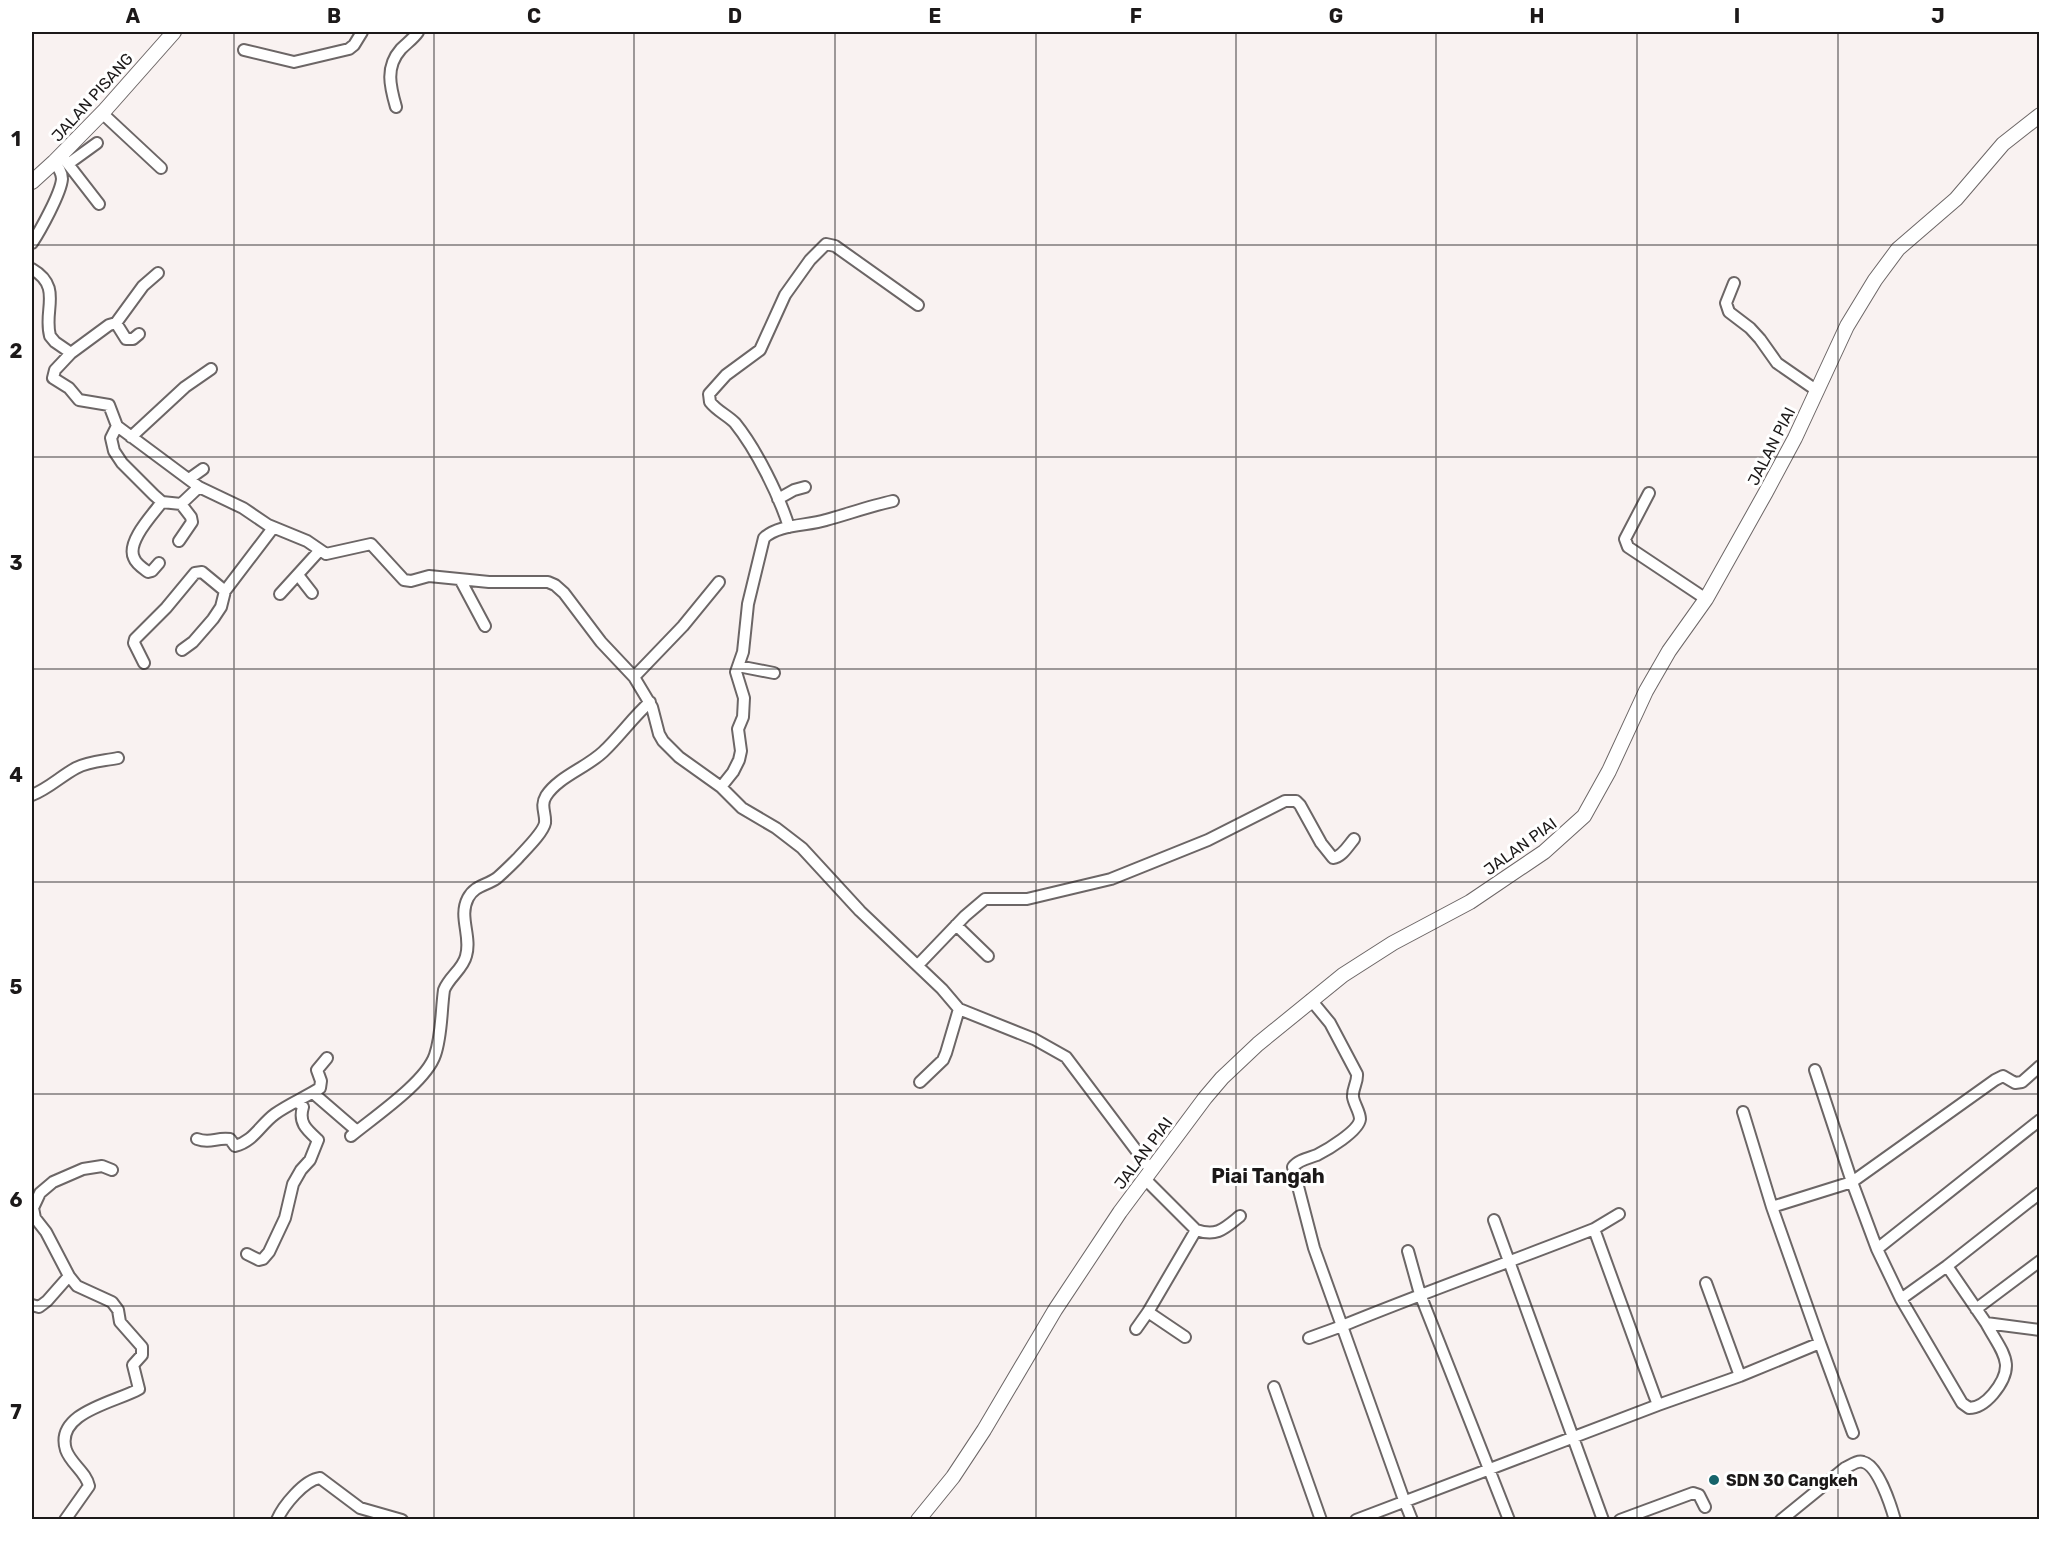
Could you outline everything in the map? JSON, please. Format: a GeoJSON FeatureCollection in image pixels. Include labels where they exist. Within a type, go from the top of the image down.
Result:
{"type":"FeatureCollection","features":[{"type":"Feature","properties":{"kind":"street","name":"JALAN PISANG"},"geometry":{"type":"LineString","coordinates":[[32,182],[61,160],[174,32]]}},
{"type":"Feature","properties":{"kind":"street"},"geometry":{"type":"LineString","coordinates":[[244,50],[287,61],[305,60],[349,49],[362,32]]}},
{"type":"Feature","properties":{"kind":"street"},"geometry":{"type":"LineString","coordinates":[[396,107],[389,84],[390,69],[397,55],[418,32]]}},
{"type":"Feature","properties":{"kind":"street"},"geometry":{"type":"LineString","coordinates":[[102,113],[161,168]]}},
{"type":"Feature","properties":{"kind":"street","name":"JALAN PIAI"},"geometry":{"type":"LineString","coordinates":[[918,1520],[952,1477],[984,1430],[1055,1310],[1120,1212],[1205,1098],[1229,1071],[1311,1000],[1362,962],[1470,902],[1544,852],[1584,816],[1593,802],[1646,691],[1669,651],[1706,599],[1795,438],[1847,326],[1884,265],[1898,249],[1956,199],[1998,150],[2037,121]]}},
{"type":"Feature","properties":{"kind":"street"},"geometry":{"type":"LineString","coordinates":[[61,160],[97,143]]}},
{"type":"Feature","properties":{"kind":"street"},"geometry":{"type":"LineString","coordinates":[[61,160],[99,204]]}},
{"type":"Feature","properties":{"kind":"street"},"geometry":{"type":"LineString","coordinates":[[32,243],[42,229],[62,180],[61,160]]}},
{"type":"Feature","properties":{"kind":"street"},"geometry":{"type":"LineString","coordinates":[[789,527],[778,499],[741,432],[728,416],[710,402],[709,394],[714,386],[760,350],[785,295],[810,260],[826,244],[835,246],[918,304]]}},
{"type":"Feature","properties":{"kind":"street"},"geometry":{"type":"LineString","coordinates":[[32,269],[41,274],[51,296],[50,336],[71,352]]}},
{"type":"Feature","properties":{"kind":"street"},"geometry":{"type":"LineString","coordinates":[[158,273],[143,286],[116,323],[71,352],[55,370],[54,378],[69,388],[79,400],[109,405],[117,426],[199,486],[243,508],[273,528],[300,537],[326,554],[371,544],[404,580],[411,581],[429,576],[461,581],[548,582],[555,585],[601,642],[634,677],[650,702],[659,734],[679,757],[721,787],[742,808],[776,828],[802,848],[860,911],[918,965],[959,1009],[1034,1039],[1066,1057],[1148,1175],[1196,1230],[1207,1234],[1215,1233],[1240,1216]]}},
{"type":"Feature","properties":{"kind":"street"},"geometry":{"type":"LineString","coordinates":[[1734,283],[1726,303],[1729,312],[1750,328],[1777,363],[1816,390]]}},
{"type":"Feature","properties":{"kind":"street"},"geometry":{"type":"LineString","coordinates":[[116,323],[126,339],[133,339],[139,334]]}},
{"type":"Feature","properties":{"kind":"street"},"geometry":{"type":"LineString","coordinates":[[131,437],[185,387],[211,369]]}},
{"type":"Feature","properties":{"kind":"street"},"geometry":{"type":"LineString","coordinates":[[117,426],[111,438],[114,451],[132,474],[162,502],[181,504],[191,517],[192,522],[179,541]]}},
{"type":"Feature","properties":{"kind":"street"},"geometry":{"type":"LineString","coordinates":[[189,479],[203,469]]}},
{"type":"Feature","properties":{"kind":"street"},"geometry":{"type":"LineString","coordinates":[[181,504],[199,486]]}},
{"type":"Feature","properties":{"kind":"street"},"geometry":{"type":"LineString","coordinates":[[778,499],[805,487]]}},
{"type":"Feature","properties":{"kind":"street"},"geometry":{"type":"LineString","coordinates":[[1649,493],[1625,539],[1627,544],[1706,599]]}},
{"type":"Feature","properties":{"kind":"street"},"geometry":{"type":"LineString","coordinates":[[721,787],[733,772],[741,751],[738,729],[743,717],[744,698],[736,672],[743,652],[748,604],[761,543],[767,535],[789,527],[825,520],[893,501]]}},
{"type":"Feature","properties":{"kind":"street"},"geometry":{"type":"LineString","coordinates":[[159,564],[148,572],[135,560],[133,555],[136,539],[162,502]]}},
{"type":"Feature","properties":{"kind":"street"},"geometry":{"type":"LineString","coordinates":[[182,650],[193,642],[218,612],[225,591],[273,528]]}},
{"type":"Feature","properties":{"kind":"street"},"geometry":{"type":"LineString","coordinates":[[280,594],[320,550]]}},
{"type":"Feature","properties":{"kind":"street"},"geometry":{"type":"LineString","coordinates":[[144,663],[134,643],[135,639],[166,608],[195,573],[202,572],[225,591]]}},
{"type":"Feature","properties":{"kind":"street"},"geometry":{"type":"LineString","coordinates":[[298,575],[312,592]]}},
{"type":"Feature","properties":{"kind":"street"},"geometry":{"type":"LineString","coordinates":[[461,581],[485,626]]}},
{"type":"Feature","properties":{"kind":"street"},"geometry":{"type":"LineString","coordinates":[[634,677],[719,582]]}},
{"type":"Feature","properties":{"kind":"street"},"geometry":{"type":"LineString","coordinates":[[738,666],[774,673]]}},
{"type":"Feature","properties":{"kind":"street"},"geometry":{"type":"LineString","coordinates":[[313,1093],[354,1134],[421,1078],[436,1051],[444,990],[464,963],[467,955],[463,912],[470,894],[478,886],[498,877],[537,836],[545,822],[543,802],[552,789],[568,776],[585,768],[602,753],[650,702]]}},
{"type":"Feature","properties":{"kind":"street"},"geometry":{"type":"LineString","coordinates":[[32,795],[77,767],[118,758]]}},
{"type":"Feature","properties":{"kind":"street"},"geometry":{"type":"LineString","coordinates":[[918,965],[985,899],[1027,899],[1126,874],[1208,840],[1286,801],[1291,800],[1300,805],[1321,843],[1333,858],[1342,853],[1354,839]]}},
{"type":"Feature","properties":{"kind":"street"},"geometry":{"type":"LineString","coordinates":[[957,925],[988,956]]}},
{"type":"Feature","properties":{"kind":"street"},"geometry":{"type":"LineString","coordinates":[[1311,1000],[1330,1023],[1357,1077],[1353,1094],[1360,1118],[1357,1126],[1339,1142],[1319,1154],[1296,1163],[1293,1167],[1314,1248],[1412,1520]]}},
{"type":"Feature","properties":{"kind":"street"},"geometry":{"type":"LineString","coordinates":[[920,1082],[943,1059],[959,1009]]}},
{"type":"Feature","properties":{"kind":"street"},"geometry":{"type":"LineString","coordinates":[[197,1139],[207,1142],[222,1138],[230,1139],[235,1146],[245,1144],[276,1113],[320,1088],[321,1081],[317,1070],[327,1058]]}},
{"type":"Feature","properties":{"kind":"street"},"geometry":{"type":"LineString","coordinates":[[1772,1208],[1852,1182],[2000,1076],[2015,1083],[2022,1082],[2040,1066]]}},
{"type":"Feature","properties":{"kind":"street"},"geometry":{"type":"LineString","coordinates":[[1815,1070],[1877,1249],[1901,1299],[1962,1403],[1969,1408],[1978,1407],[1992,1395],[2006,1373],[2006,1361],[1986,1323],[1947,1266]]}},
{"type":"Feature","properties":{"kind":"street"},"geometry":{"type":"LineString","coordinates":[[247,1254],[259,1260],[269,1252],[285,1218],[293,1184],[310,1160],[318,1140],[304,1128],[300,1115],[303,1107],[297,1101]]}},
{"type":"Feature","properties":{"kind":"street"},"geometry":{"type":"LineString","coordinates":[[1743,1112],[1772,1208],[1853,1433]]}},
{"type":"Feature","properties":{"kind":"street"},"geometry":{"type":"LineString","coordinates":[[1877,1249],[2040,1120]]}},
{"type":"Feature","properties":{"kind":"street"},"geometry":{"type":"LineString","coordinates":[[65,1520],[89,1486],[88,1480],[70,1459],[65,1447],[67,1432],[75,1420],[88,1410],[139,1389],[139,1380],[133,1365],[143,1352],[138,1341],[120,1322],[118,1310],[112,1302],[83,1290],[69,1276],[46,1232],[35,1218],[33,1208],[40,1193],[52,1182],[83,1169],[102,1166],[112,1170]]}},
{"type":"Feature","properties":{"kind":"street"},"geometry":{"type":"LineString","coordinates":[[1901,1299],[2040,1193]]}},
{"type":"Feature","properties":{"kind":"street"},"geometry":{"type":"LineString","coordinates":[[1309,1338],[1594,1229],[1619,1214]]}},
{"type":"Feature","properties":{"kind":"street"},"geometry":{"type":"LineString","coordinates":[[1494,1220],[1603,1520]]}},
{"type":"Feature","properties":{"kind":"street"},"geometry":{"type":"LineString","coordinates":[[1594,1229],[1658,1405]]}},
{"type":"Feature","properties":{"kind":"street"},"geometry":{"type":"LineString","coordinates":[[1136,1329],[1196,1230]]}},
{"type":"Feature","properties":{"kind":"street"},"geometry":{"type":"LineString","coordinates":[[1408,1251],[1420,1294],[1509,1520]]}},
{"type":"Feature","properties":{"kind":"street"},"geometry":{"type":"LineString","coordinates":[[1976,1309],[2040,1261]]}},
{"type":"Feature","properties":{"kind":"street"},"geometry":{"type":"LineString","coordinates":[[32,1305],[39,1307],[47,1301],[69,1276]]}},
{"type":"Feature","properties":{"kind":"street"},"geometry":{"type":"LineString","coordinates":[[1706,1283],[1740,1376]]}},
{"type":"Feature","properties":{"kind":"street"},"geometry":{"type":"LineString","coordinates":[[1148,1312],[1185,1337]]}},
{"type":"Feature","properties":{"kind":"street"},"geometry":{"type":"LineString","coordinates":[[1986,1323],[2040,1330]]}},
{"type":"Feature","properties":{"kind":"street"},"geometry":{"type":"LineString","coordinates":[[1356,1520],[1488,1468],[1740,1376],[1820,1343]]}},
{"type":"Feature","properties":{"kind":"street"},"geometry":{"type":"LineString","coordinates":[[1274,1388],[1321,1520]]}},
{"type":"Feature","properties":{"kind":"street"},"geometry":{"type":"LineString","coordinates":[[1781,1520],[1845,1468],[1857,1462],[1870,1465],[1882,1485],[1895,1520]]}},
{"type":"Feature","properties":{"kind":"street"},"geometry":{"type":"LineString","coordinates":[[277,1520],[282,1509],[299,1491],[315,1478],[320,1478],[360,1508],[402,1520]]}},
{"type":"Feature","properties":{"kind":"street"},"geometry":{"type":"LineString","coordinates":[[1620,1520],[1693,1493],[1699,1495],[1705,1507]]}},
{"type":"Feature","properties":{"kind":"place","name":"SDN 30 Cangkeh"},"geometry":{"type":"Point","coordinates":[1714,1480]}},
{"type":"Feature","properties":{"kind":"district","name":"Piai Tangah"},"geometry":{"type":"Point","coordinates":[1268,1176]}}]}
